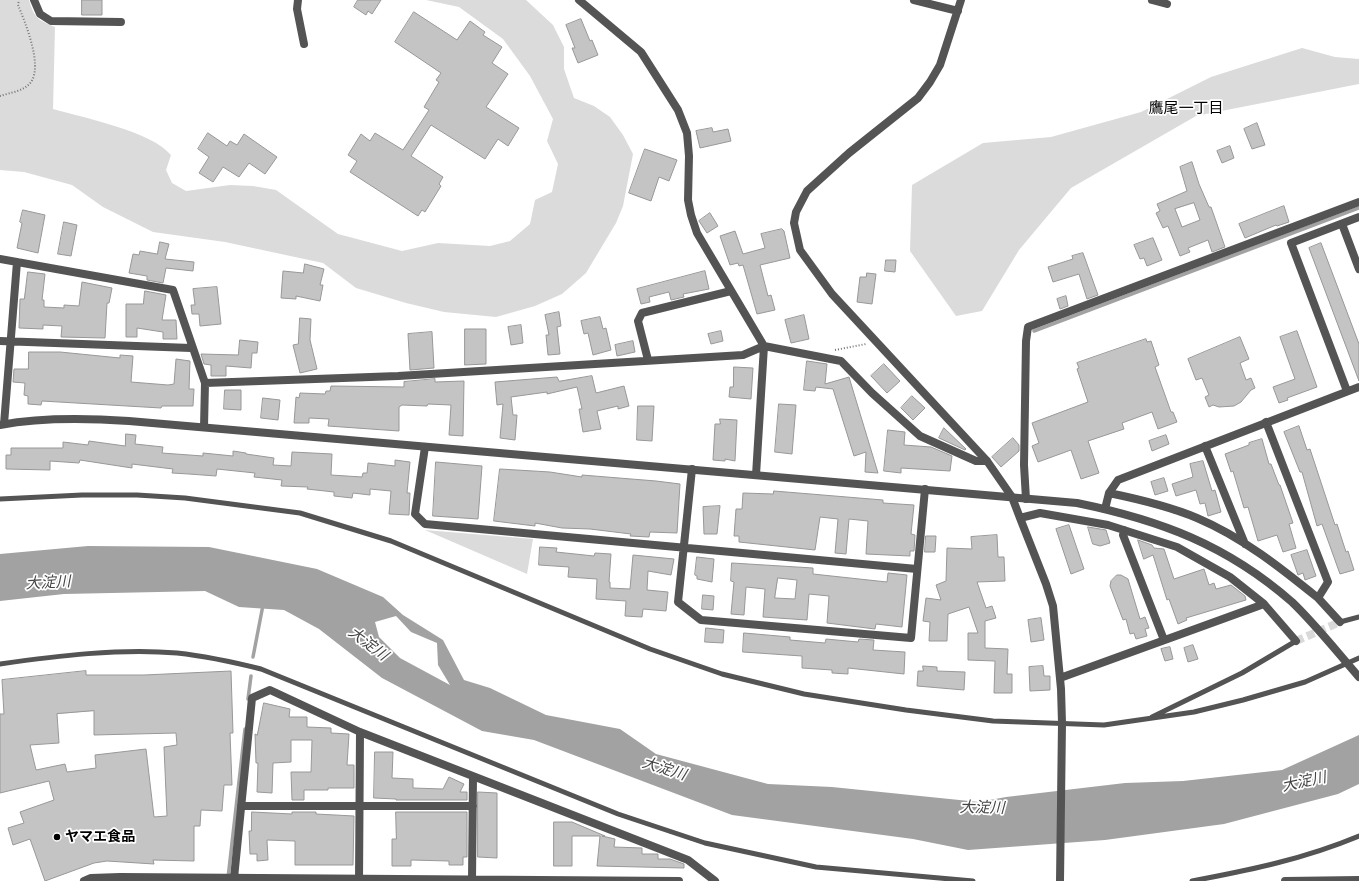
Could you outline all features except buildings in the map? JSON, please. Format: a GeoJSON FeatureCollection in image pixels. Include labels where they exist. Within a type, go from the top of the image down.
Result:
{"type":"FeatureCollection","features":[{"type":"Feature","properties":{"kind":"street"},"geometry":{"type":"LineString","coordinates":[[34,0],[40,14],[51,21],[121,22]]}},
{"type":"Feature","properties":{"kind":"street"},"geometry":{"type":"LineString","coordinates":[[298,0],[297,9],[304,44]]}},
{"type":"Feature","properties":{"kind":"street"},"geometry":{"type":"LineString","coordinates":[[579,0],[642,52],[678,110],[687,134],[689,156],[688,200],[697,233],[764,346],[756,475]]}},
{"type":"Feature","properties":{"kind":"street"},"geometry":{"type":"LineString","coordinates":[[914,0],[958,11]]}},
{"type":"Feature","properties":{"kind":"street"},"geometry":{"type":"LineString","coordinates":[[961,0],[940,65],[930,82],[918,98],[849,153],[806,190],[796,212],[794,223],[800,250],[832,294],[987,461],[1012,497],[1053,606],[1060,678],[1062,723],[1060,881]]}},
{"type":"Feature","properties":{"kind":"street"},"geometry":{"type":"LineString","coordinates":[[1152,0],[1167,4]]}},
{"type":"Feature","properties":{"kind":"street"},"geometry":{"type":"LineString","coordinates":[[1026,499],[1024,465],[1026,342],[1028,328],[1359,202]]}},
{"type":"Feature","properties":{"kind":"street"},"geometry":{"type":"LineString","coordinates":[[1347,391],[1291,243],[1359,217]]}},
{"type":"Feature","properties":{"kind":"street"},"geometry":{"type":"LineString","coordinates":[[1342,224],[1359,269]]}},
{"type":"Feature","properties":{"kind":"street"},"geometry":{"type":"LineString","coordinates":[[0,259],[173,290],[191,348],[205,383],[204,427]]}},
{"type":"Feature","properties":{"kind":"street"},"geometry":{"type":"LineString","coordinates":[[16,262],[12,342],[2,424],[57,419],[92,418],[1077,503],[1105,509],[1169,528],[1202,541],[1234,559],[1292,603],[1359,677]]}},
{"type":"Feature","properties":{"kind":"street"},"geometry":{"type":"LineString","coordinates":[[648,360],[638,322],[642,313],[730,291]]}},
{"type":"Feature","properties":{"kind":"street"},"geometry":{"type":"LineString","coordinates":[[0,341],[191,348]]}},
{"type":"Feature","properties":{"kind":"street"},"geometry":{"type":"LineString","coordinates":[[205,383],[398,376],[743,355],[764,346],[841,361],[872,394],[920,436],[976,461],[987,461]]}},
{"type":"Feature","properties":{"kind":"street"},"geometry":{"type":"LineString","coordinates":[[1105,509],[1109,493],[1118,480],[1359,387]]}},
{"type":"Feature","properties":{"kind":"street"},"geometry":{"type":"LineString","coordinates":[[1266,422],[1328,582],[1318,598]]}},
{"type":"Feature","properties":{"kind":"street"},"geometry":{"type":"LineString","coordinates":[[1205,446],[1245,544]]}},
{"type":"Feature","properties":{"kind":"street"},"geometry":{"type":"LineString","coordinates":[[425,447],[415,514],[424,524],[918,569]]}},
{"type":"Feature","properties":{"kind":"street"},"geometry":{"type":"LineString","coordinates":[[692,469],[678,602],[701,620],[911,638],[924,490]]}},
{"type":"Feature","properties":{"kind":"street"},"geometry":{"type":"LineString","coordinates":[[1109,493],[1141,500],[1196,518],[1245,544],[1280,568],[1318,598],[1340,622]]}},
{"type":"Feature","properties":{"kind":"street"},"geometry":{"type":"LineString","coordinates":[[1020,518],[1040,513],[1124,530],[1177,547],[1230,577],[1264,604],[1296,641]]}},
{"type":"Feature","properties":{"kind":"street"},"geometry":{"type":"LineString","coordinates":[[1124,530],[1123,535],[1164,640]]}},
{"type":"Feature","properties":{"kind":"street"},"geometry":{"type":"LineString","coordinates":[[1060,678],[1264,604]]}},
{"type":"Feature","properties":{"kind":"street"},"geometry":{"type":"LineString","coordinates":[[232,878],[252,698],[270,690],[360,732],[688,860],[715,881]]}},
{"type":"Feature","properties":{"kind":"street"},"geometry":{"type":"LineString","coordinates":[[359,880],[361,807],[360,732]]}},
{"type":"Feature","properties":{"kind":"street"},"geometry":{"type":"LineString","coordinates":[[472,880],[473,777]]}},
{"type":"Feature","properties":{"kind":"street"},"geometry":{"type":"LineString","coordinates":[[241,806],[473,806]]}},
{"type":"Feature","properties":{"kind":"street"},"geometry":{"type":"LineString","coordinates":[[84,881],[91,878],[120,877],[222,877],[359,880],[679,881]]}},
{"type":"Feature","properties":{"kind":"street"},"geometry":{"type":"LineString","coordinates":[[1285,881],[1359,880]]}},
{"type":"Feature","properties":{"kind":"lane"},"geometry":{"type":"LineString","coordinates":[[0,500],[82,495],[137,495],[185,498],[300,513],[391,541],[650,649],[722,674],[804,694],[906,710],[993,721],[1104,725],[1194,712],[1243,700],[1305,682],[1359,658]]}},
{"type":"Feature","properties":{"kind":"lane"},"geometry":{"type":"LineString","coordinates":[[1340,622],[1359,617]]}},
{"type":"Feature","properties":{"kind":"lane"},"geometry":{"type":"LineString","coordinates":[[1146,720],[1242,674],[1296,641]]}},
{"type":"Feature","properties":{"kind":"lane"},"geometry":{"type":"LineString","coordinates":[[0,664],[34,659],[114,653],[176,653],[217,659],[261,668],[618,814],[705,843],[816,867],[972,881]]}},
{"type":"Feature","properties":{"kind":"lane"},"geometry":{"type":"LineString","coordinates":[[1192,881],[1269,866],[1325,850],[1359,836]]}},
{"type":"Feature","properties":{"kind":"path"},"geometry":{"type":"LineString","coordinates":[[0,96],[20,90],[31,83],[33,77],[34,59],[31,38],[18,5],[18,0]]}},
{"type":"Feature","properties":{"kind":"path"},"geometry":{"type":"LineString","coordinates":[[832,350],[877,342]]}},
{"type":"Feature","properties":{"kind":"shaded area"},"geometry":{"type":"Polygon","coordinates":[[[0,0],[29,0],[35,15],[44,22],[55,27],[53,109],[116,126],[148,139],[161,147],[171,155],[166,170],[172,183],[186,191],[230,185],[253,186],[276,190],[338,234],[402,251],[438,243],[490,246],[510,241],[530,224],[535,200],[552,192],[558,164],[547,141],[553,119],[530,76],[503,39],[459,7],[426,0],[526,0],[553,25],[564,47],[564,69],[574,98],[594,106],[610,117],[623,135],[633,154],[623,206],[616,223],[586,273],[562,294],[535,306],[496,317],[444,312],[406,303],[356,288],[323,263],[225,242],[153,232],[103,207],[72,185],[24,172],[0,170],[0,0]]]}},
{"type":"Feature","properties":{"kind":"shaded area"},"geometry":{"type":"Polygon","coordinates":[[[1302,48],[1335,57],[1359,59],[1359,84],[1196,116],[1071,188],[1019,250],[982,311],[956,316],[910,251],[912,185],[983,143],[1051,137],[1141,112],[1211,77],[1302,48]]]}},
{"type":"Feature","properties":{"kind":"shaded area"},"geometry":{"type":"Polygon","coordinates":[[[425,530],[533,539],[527,574],[425,530]]]}},
{"type":"Feature","properties":{"kind":"water","name":"大淀川"},"geometry":{"type":"Polygon","coordinates":[[[88,546],[209,547],[317,569],[383,597],[403,615],[443,640],[464,680],[490,688],[546,715],[620,729],[656,754],[768,784],[832,787],[979,802],[1006,797],[1125,783],[1183,781],[1282,770],[1359,735],[1359,784],[1338,794],[1224,824],[1105,840],[968,850],[913,839],[732,815],[534,740],[482,731],[382,678],[319,629],[284,610],[239,607],[205,591],[64,594],[0,601],[0,554],[88,546]],[[396,616],[375,622],[379,637],[400,658],[450,685],[438,665],[437,643],[411,632],[396,616]]]}},
{"type":"Feature","properties":{"kind":"waterway"},"geometry":{"type":"LineString","coordinates":[[1034,331],[1359,208]]}},
{"type":"Feature","properties":{"kind":"waterway"},"geometry":{"type":"LineString","coordinates":[[253,657],[263,605]]}},
{"type":"Feature","properties":{"kind":"waterway"},"geometry":{"type":"LineString","coordinates":[[248,699],[251,676]]}},
{"type":"Feature","properties":{"kind":"waterway"},"geometry":{"type":"LineString","coordinates":[[228,878],[245,729]]}},
{"type":"Feature","properties":{"kind":"tunnel"},"geometry":{"type":"LineString","coordinates":[[1296,641],[1340,622]]}},
{"type":"Feature","properties":{"kind":"place","name":"ヤマエ食品"},"geometry":{"type":"Point","coordinates":[57,837]}},
{"type":"Feature","properties":{"kind":"district","name":"鷹尾一丁目"},"geometry":{"type":"Point","coordinates":[1186,109]}}]}
